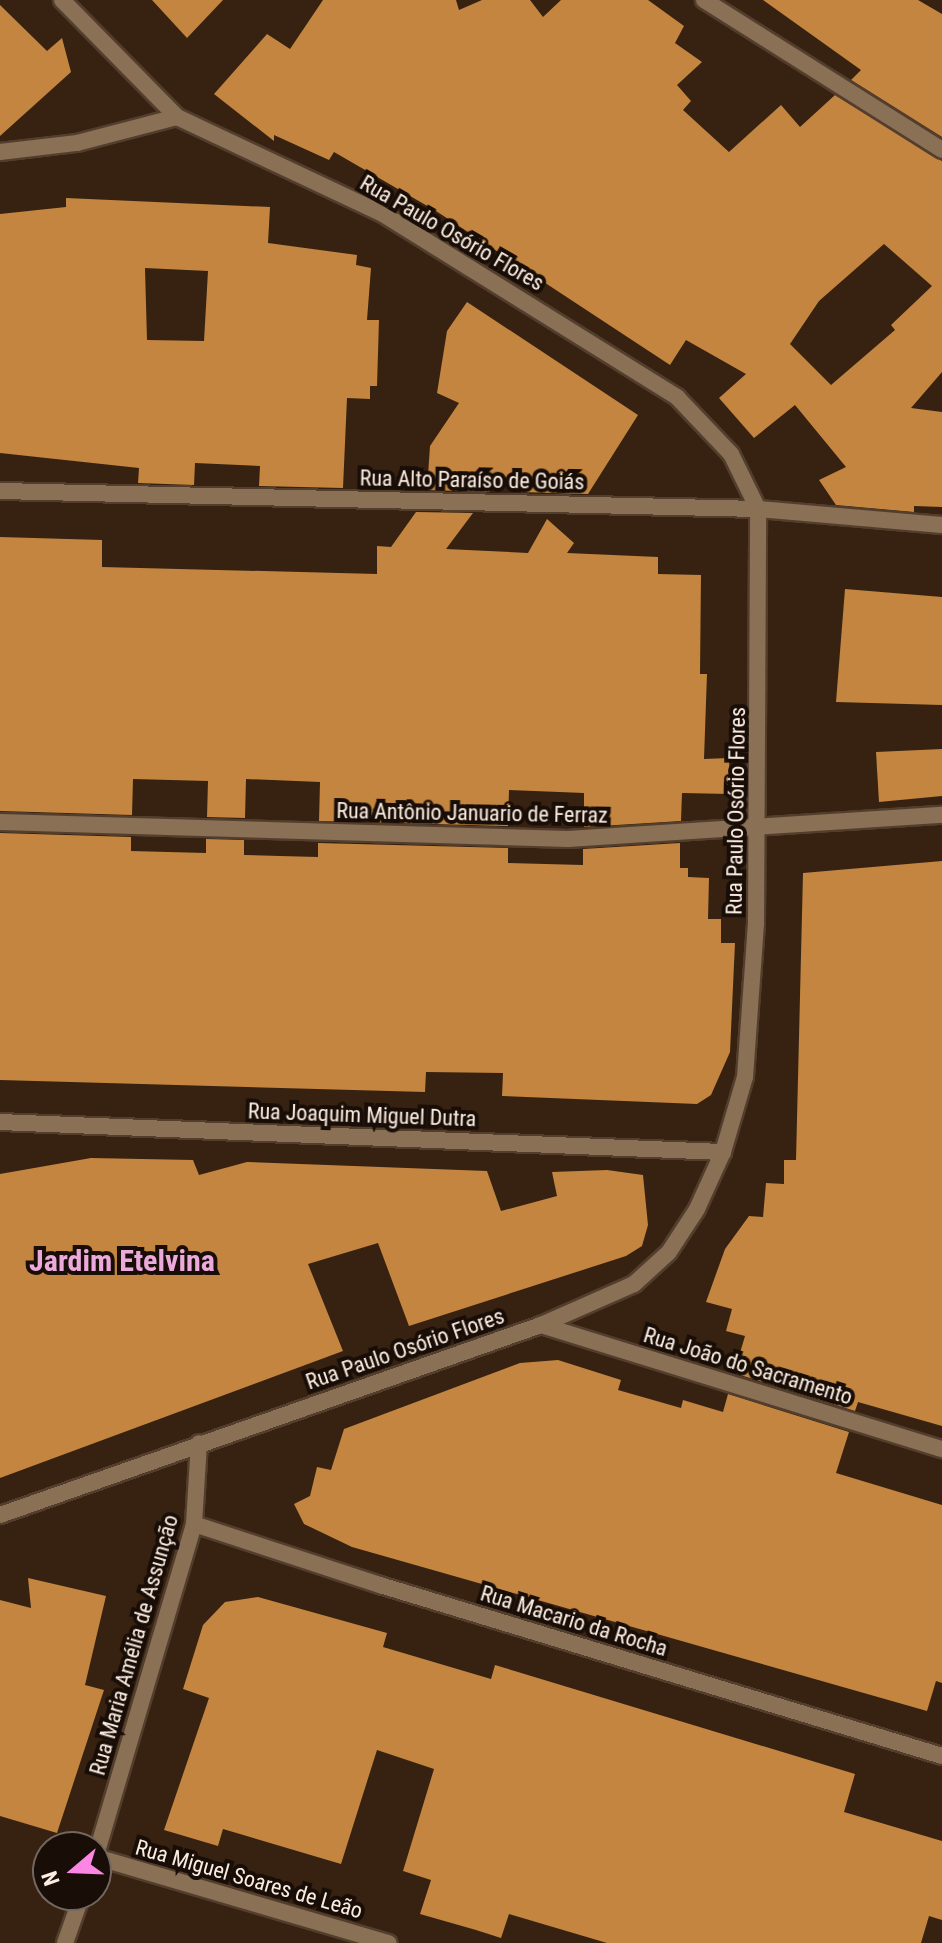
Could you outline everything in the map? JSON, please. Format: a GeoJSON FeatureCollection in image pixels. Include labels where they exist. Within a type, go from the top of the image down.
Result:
{"type":"FeatureCollection","features":[{"type":"Feature","properties":{"kind":"street","name":"Rua Paulo Osório Flores"},"geometry":{"type":"LineString","coordinates":[[0,1515],[541,1325],[634,1284],[669,1252],[697,1209],[723,1152],[745,1077],[760,830],[758,509],[731,454],[677,397],[381,213],[177,117],[62,0]]}},
{"type":"Feature","properties":{"kind":"street"},"geometry":{"type":"LineString","coordinates":[[704,0],[942,150]]}},
{"type":"Feature","properties":{"kind":"street"},"geometry":{"type":"LineString","coordinates":[[0,152],[77,143],[177,117]]}},
{"type":"Feature","properties":{"kind":"street","name":"Rua Alto Paraíso de Goiás"},"geometry":{"type":"LineString","coordinates":[[0,491],[758,509],[942,525]]}},
{"type":"Feature","properties":{"kind":"street","name":"Rua Antônio Januario de Ferraz"},"geometry":{"type":"LineString","coordinates":[[0,822],[568,839],[760,830],[942,815]]}},
{"type":"Feature","properties":{"kind":"street","name":"Rua Joaquim Miguel Dutra"},"geometry":{"type":"LineString","coordinates":[[0,1122],[723,1152]]}},
{"type":"Feature","properties":{"kind":"street","name":"Rua João do Sacramento"},"geometry":{"type":"LineString","coordinates":[[541,1325],[942,1449]]}},
{"type":"Feature","properties":{"kind":"street","name":"Rua Maria Amélia de Assunção"},"geometry":{"type":"LineString","coordinates":[[103,1831],[194,1524],[199,1443]]}},
{"type":"Feature","properties":{"kind":"street","name":"Rua Macario da Rocha"},"geometry":{"type":"LineString","coordinates":[[194,1524],[942,1756]]}},
{"type":"Feature","properties":{"kind":"street","name":"Rua Miguel Soares de Leão"},"geometry":{"type":"LineString","coordinates":[[112,1861],[389,1943]]}},
{"type":"Feature","properties":{"kind":"street"},"geometry":{"type":"LineString","coordinates":[[65,1943],[76,1911]]}},
{"type":"Feature","properties":{"kind":"building"},"geometry":{"type":"Polygon","coordinates":[[[152,0],[223,0],[187,38],[152,0]]]}},
{"type":"Feature","properties":{"kind":"building"},"geometry":{"type":"Polygon","coordinates":[[[323,0],[456,0],[459,10],[482,0],[530,0],[543,17],[561,0],[648,0],[684,26],[675,43],[702,62],[677,85],[691,101],[683,110],[729,152],[781,105],[800,127],[835,95],[942,161],[942,372],[911,408],[942,412],[942,507],[914,506],[914,512],[836,505],[819,480],[846,467],[795,405],[754,438],[719,398],[746,374],[686,340],[670,365],[436,211],[334,152],[329,160],[274,135],[274,141],[214,94],[267,34],[290,49],[323,0]],[[884,244],[819,301],[790,344],[831,385],[895,330],[891,325],[932,286],[884,244]]]}},
{"type":"Feature","properties":{"kind":"building"},"geometry":{"type":"Polygon","coordinates":[[[763,0],[918,0],[942,14],[942,137],[851,80],[861,70],[763,0]]]}},
{"type":"Feature","properties":{"kind":"building"},"geometry":{"type":"Polygon","coordinates":[[[0,5],[47,51],[62,38],[71,72],[0,136],[0,5]]]}},
{"type":"Feature","properties":{"kind":"building"},"geometry":{"type":"Polygon","coordinates":[[[66,198],[270,207],[268,243],[357,255],[356,265],[371,268],[367,320],[379,320],[377,386],[370,386],[370,399],[347,398],[343,488],[259,486],[260,466],[195,463],[194,485],[138,483],[139,468],[0,453],[0,214],[66,207],[66,198]],[[145,268],[147,340],[204,341],[208,271],[145,268]]]}},
{"type":"Feature","properties":{"kind":"building"},"geometry":{"type":"Polygon","coordinates":[[[467,302],[638,415],[588,494],[519,492],[499,479],[489,492],[427,490],[430,446],[459,403],[437,393],[447,331],[467,302]]]}},
{"type":"Feature","properties":{"kind":"building"},"geometry":{"type":"Polygon","coordinates":[[[416,512],[473,513],[446,549],[528,553],[547,519],[574,543],[567,553],[658,557],[658,574],[701,575],[700,674],[707,674],[704,759],[729,758],[730,794],[682,793],[681,821],[584,827],[584,793],[509,790],[508,826],[319,821],[320,782],[246,779],[245,818],[207,817],[208,781],[133,779],[132,815],[0,811],[0,537],[102,540],[102,567],[377,574],[377,546],[391,547],[416,512]]]}},
{"type":"Feature","properties":{"kind":"building"},"geometry":{"type":"Polygon","coordinates":[[[845,589],[942,597],[942,705],[836,702],[845,589]]]}},
{"type":"Feature","properties":{"kind":"building"},"geometry":{"type":"Polygon","coordinates":[[[942,749],[942,796],[879,802],[876,752],[942,749]]]}},
{"type":"Feature","properties":{"kind":"building"},"geometry":{"type":"Polygon","coordinates":[[[0,833],[131,837],[131,851],[206,853],[206,839],[244,840],[244,855],[318,857],[318,843],[508,848],[508,863],[583,865],[583,849],[680,843],[680,868],[688,868],[688,877],[709,878],[708,919],[721,919],[721,943],[735,943],[730,1052],[711,1095],[697,1104],[502,1096],[503,1073],[426,1072],[425,1092],[0,1080],[0,833]]]}},
{"type":"Feature","properties":{"kind":"building"},"geometry":{"type":"Polygon","coordinates":[[[942,861],[942,1426],[858,1402],[855,1411],[734,1373],[745,1336],[726,1331],[732,1309],[706,1302],[725,1249],[749,1216],[763,1217],[766,1183],[784,1184],[784,1160],[796,1160],[803,873],[942,861]]]}},
{"type":"Feature","properties":{"kind":"building"},"geometry":{"type":"Polygon","coordinates":[[[91,1158],[193,1160],[199,1175],[247,1162],[487,1171],[501,1211],[557,1196],[552,1172],[607,1170],[643,1175],[648,1225],[642,1246],[626,1256],[409,1326],[378,1243],[308,1264],[343,1351],[0,1478],[0,1174],[91,1158]]]}},
{"type":"Feature","properties":{"kind":"building"},"geometry":{"type":"Polygon","coordinates":[[[558,1360],[621,1380],[618,1390],[681,1408],[683,1400],[723,1412],[728,1394],[849,1432],[836,1473],[942,1505],[942,1683],[936,1681],[927,1711],[352,1547],[304,1524],[294,1504],[310,1496],[317,1467],[331,1470],[344,1429],[520,1363],[558,1360]]]}},
{"type":"Feature","properties":{"kind":"building"},"geometry":{"type":"Polygon","coordinates":[[[28,1578],[106,1596],[85,1685],[104,1690],[58,1831],[0,1816],[0,1600],[31,1608],[28,1578]]]}},
{"type":"Feature","properties":{"kind":"building"},"geometry":{"type":"Polygon","coordinates":[[[258,1597],[387,1633],[383,1647],[491,1679],[495,1665],[855,1774],[844,1812],[942,1841],[942,1920],[929,1916],[921,1943],[607,1943],[509,1914],[501,1938],[420,1914],[431,1880],[403,1871],[434,1769],[377,1750],[341,1864],[223,1829],[218,1846],[164,1830],[209,1698],[183,1689],[203,1625],[225,1602],[258,1597]]]}},
{"type":"Feature","properties":{"kind":"district","name":"Jardim Etelvina"},"geometry":{"type":"Point","coordinates":[122,1261]}}]}
